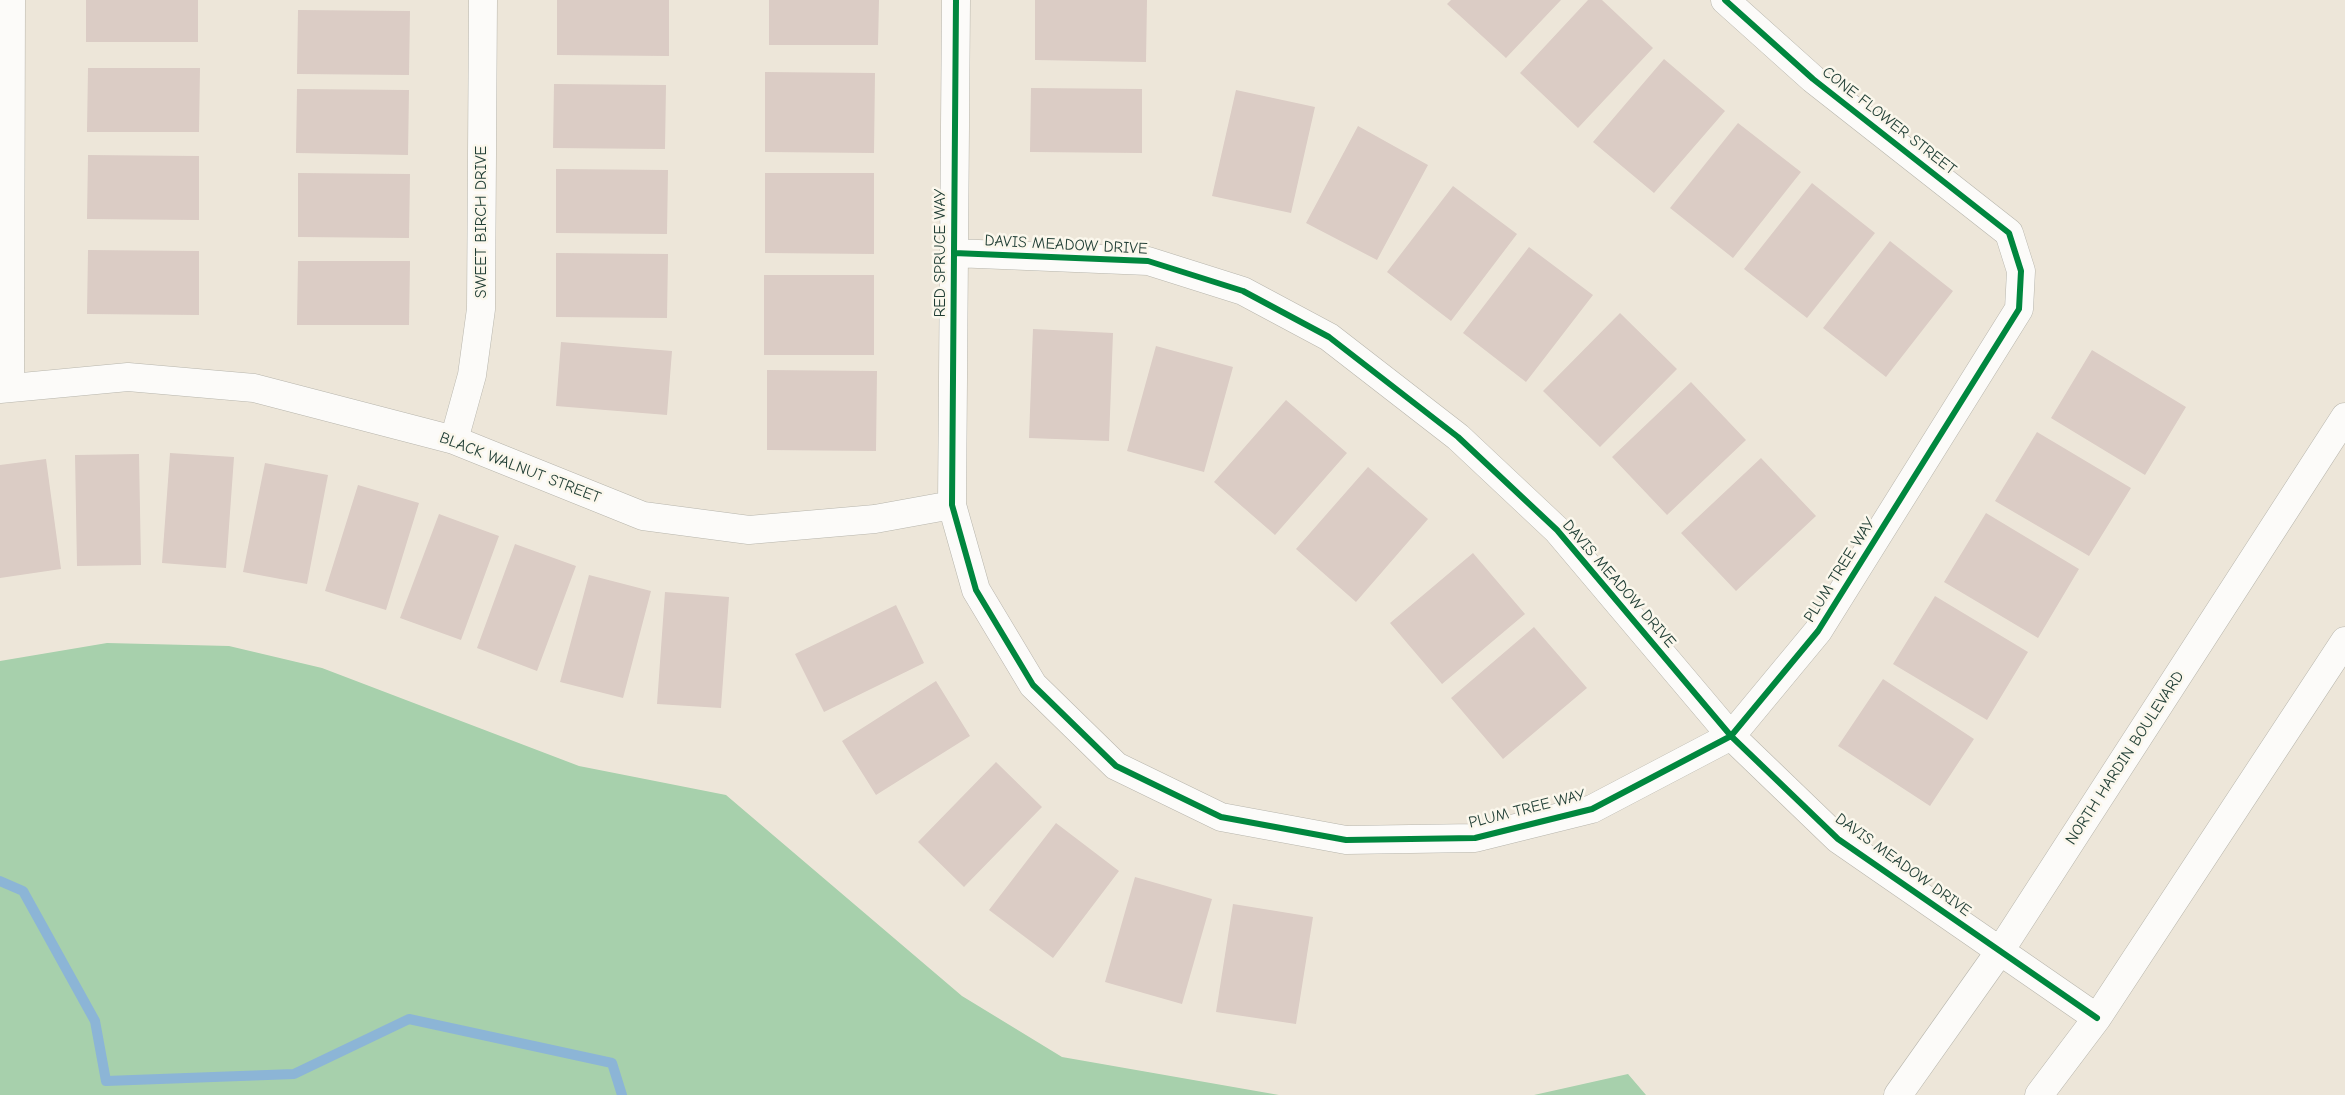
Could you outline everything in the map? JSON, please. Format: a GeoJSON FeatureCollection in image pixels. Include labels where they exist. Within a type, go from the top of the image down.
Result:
{"type":"FeatureCollection","features":[{"type":"Feature","properties":{"kind":"street"},"geometry":{"type":"LineString","coordinates":[[5,388],[11,0]]}},
{"type":"Feature","properties":{"kind":"street","name":"SWEET BIRCH DRIVE"},"geometry":{"type":"LineString","coordinates":[[454,440],[472,375],[480,309],[483,0]]}},
{"type":"Feature","properties":{"kind":"street","name":"RED SPRUCE WAY"},"geometry":{"type":"LineString","coordinates":[[952,505],[956,0]]}},
{"type":"Feature","properties":{"kind":"street","name":"CONE FLOWER STREET"},"geometry":{"type":"LineString","coordinates":[[1725,0],[1813,80],[2009,232],[2021,271]]}},
{"type":"Feature","properties":{"kind":"street","name":"DAVIS MEADOW DRIVE"},"geometry":{"type":"LineString","coordinates":[[954,253],[1148,261],[1243,291],[1329,337],[1458,437],[1556,530],[1731,736],[1838,839],[2097,1018]]}},
{"type":"Feature","properties":{"kind":"street","name":"PLUM TREE WAY"},"geometry":{"type":"LineString","coordinates":[[952,505],[976,590],[1033,685],[1116,766],[1221,817],[1346,840],[1475,838],[1592,809],[1731,736],[1818,631],[2014,318],[2019,309],[2021,271]]}},
{"type":"Feature","properties":{"kind":"street","name":"BLACK WALNUT STREET"},"geometry":{"type":"LineString","coordinates":[[5,388],[128,377],[254,388],[454,440],[643,516],[749,530],[875,519],[952,505]]}},
{"type":"Feature","properties":{"kind":"street","name":"NORTH HARDIN BOULEVARD"},"geometry":{"type":"LineString","coordinates":[[1898,1095],[2000,950],[2345,417]]}},
{"type":"Feature","properties":{"kind":"street"},"geometry":{"type":"LineString","coordinates":[[2039,1095],[2097,1018],[2345,641]]}},
{"type":"Feature","properties":{"kind":"green space"},"geometry":{"type":"Polygon","coordinates":[[[107,643],[229,646],[322,668],[579,766],[726,795],[962,996],[1062,1057],[1279,1095],[0,1095],[0,661],[107,643]]]}},
{"type":"Feature","properties":{"kind":"green space"},"geometry":{"type":"Polygon","coordinates":[[[1628,1074],[1646,1095],[1534,1095],[1628,1074]]]}},
{"type":"Feature","properties":{"kind":"building"},"geometry":{"type":"Polygon","coordinates":[[[86,0],[198,0],[198,42],[86,42],[86,0]]]}},
{"type":"Feature","properties":{"kind":"building"},"geometry":{"type":"Polygon","coordinates":[[[557,0],[669,0],[669,56],[557,55],[557,0]]]}},
{"type":"Feature","properties":{"kind":"building"},"geometry":{"type":"Polygon","coordinates":[[[769,0],[879,0],[878,45],[769,45],[769,0]]]}},
{"type":"Feature","properties":{"kind":"building"},"geometry":{"type":"Polygon","coordinates":[[[1035,0],[1147,0],[1146,62],[1035,60],[1035,0]]]}},
{"type":"Feature","properties":{"kind":"building"},"geometry":{"type":"Polygon","coordinates":[[[1451,0],[1561,0],[1506,58],[1447,4],[1451,0]]]}},
{"type":"Feature","properties":{"kind":"building"},"geometry":{"type":"Polygon","coordinates":[[[1588,0],[1602,0],[1653,48],[1578,128],[1520,73],[1588,0]]]}},
{"type":"Feature","properties":{"kind":"building"},"geometry":{"type":"Polygon","coordinates":[[[298,10],[410,11],[409,75],[297,74],[298,10]]]}},
{"type":"Feature","properties":{"kind":"building"},"geometry":{"type":"Polygon","coordinates":[[[1664,59],[1725,111],[1654,193],[1593,142],[1664,59]]]}},
{"type":"Feature","properties":{"kind":"building"},"geometry":{"type":"Polygon","coordinates":[[[88,68],[200,68],[199,132],[87,132],[88,68]]]}},
{"type":"Feature","properties":{"kind":"building"},"geometry":{"type":"Polygon","coordinates":[[[765,72],[875,73],[874,153],[765,152],[765,72]]]}},
{"type":"Feature","properties":{"kind":"building"},"geometry":{"type":"Polygon","coordinates":[[[554,84],[666,85],[665,149],[553,148],[554,84]]]}},
{"type":"Feature","properties":{"kind":"building"},"geometry":{"type":"Polygon","coordinates":[[[1031,88],[1142,89],[1142,153],[1030,152],[1031,88]]]}},
{"type":"Feature","properties":{"kind":"building"},"geometry":{"type":"Polygon","coordinates":[[[297,89],[409,90],[408,155],[296,153],[297,89]]]}},
{"type":"Feature","properties":{"kind":"building"},"geometry":{"type":"Polygon","coordinates":[[[1236,90],[1315,107],[1291,213],[1212,196],[1236,90]]]}},
{"type":"Feature","properties":{"kind":"building"},"geometry":{"type":"Polygon","coordinates":[[[1738,123],[1801,172],[1733,258],[1670,208],[1738,123]]]}},
{"type":"Feature","properties":{"kind":"building"},"geometry":{"type":"Polygon","coordinates":[[[1358,126],[1428,165],[1377,260],[1306,223],[1358,126]]]}},
{"type":"Feature","properties":{"kind":"building"},"geometry":{"type":"Polygon","coordinates":[[[88,155],[199,156],[199,220],[87,219],[88,155]]]}},
{"type":"Feature","properties":{"kind":"building"},"geometry":{"type":"Polygon","coordinates":[[[556,169],[668,170],[667,234],[556,233],[556,169]]]}},
{"type":"Feature","properties":{"kind":"building"},"geometry":{"type":"Polygon","coordinates":[[[298,173],[410,174],[409,238],[298,237],[298,173]]]}},
{"type":"Feature","properties":{"kind":"building"},"geometry":{"type":"Polygon","coordinates":[[[765,173],[874,173],[874,254],[765,253],[765,173]]]}},
{"type":"Feature","properties":{"kind":"building"},"geometry":{"type":"Polygon","coordinates":[[[1812,183],[1875,233],[1807,318],[1744,269],[1812,183]]]}},
{"type":"Feature","properties":{"kind":"building"},"geometry":{"type":"Polygon","coordinates":[[[1453,186],[1517,234],[1451,321],[1387,272],[1453,186]]]}},
{"type":"Feature","properties":{"kind":"building"},"geometry":{"type":"Polygon","coordinates":[[[1890,241],[1953,291],[1886,377],[1823,328],[1890,241]]]}},
{"type":"Feature","properties":{"kind":"building"},"geometry":{"type":"Polygon","coordinates":[[[1529,247],[1593,295],[1526,382],[1463,333],[1529,247]]]}},
{"type":"Feature","properties":{"kind":"building"},"geometry":{"type":"Polygon","coordinates":[[[88,250],[199,251],[199,315],[87,314],[88,250]]]}},
{"type":"Feature","properties":{"kind":"building"},"geometry":{"type":"Polygon","coordinates":[[[556,253],[668,254],[667,318],[556,317],[556,253]]]}},
{"type":"Feature","properties":{"kind":"building"},"geometry":{"type":"Polygon","coordinates":[[[298,261],[410,261],[409,325],[297,325],[298,261]]]}},
{"type":"Feature","properties":{"kind":"building"},"geometry":{"type":"Polygon","coordinates":[[[764,275],[874,275],[874,355],[764,355],[764,275]]]}},
{"type":"Feature","properties":{"kind":"building"},"geometry":{"type":"Polygon","coordinates":[[[1620,313],[1677,369],[1600,447],[1543,391],[1620,313]]]}},
{"type":"Feature","properties":{"kind":"building"},"geometry":{"type":"Polygon","coordinates":[[[1033,329],[1113,333],[1109,441],[1029,438],[1033,329]]]}},
{"type":"Feature","properties":{"kind":"building"},"geometry":{"type":"Polygon","coordinates":[[[561,342],[672,351],[667,415],[556,406],[561,342]]]}},
{"type":"Feature","properties":{"kind":"building"},"geometry":{"type":"Polygon","coordinates":[[[1156,346],[1233,367],[1204,472],[1127,451],[1156,346]]]}},
{"type":"Feature","properties":{"kind":"building"},"geometry":{"type":"Polygon","coordinates":[[[2092,350],[2186,407],[2145,475],[2051,418],[2092,350]]]}},
{"type":"Feature","properties":{"kind":"building"},"geometry":{"type":"Polygon","coordinates":[[[767,370],[877,371],[876,451],[767,450],[767,370]]]}},
{"type":"Feature","properties":{"kind":"building"},"geometry":{"type":"Polygon","coordinates":[[[1691,382],[1746,440],[1667,515],[1612,457],[1691,382]]]}},
{"type":"Feature","properties":{"kind":"building"},"geometry":{"type":"Polygon","coordinates":[[[1286,400],[1347,453],[1275,535],[1214,482],[1286,400]]]}},
{"type":"Feature","properties":{"kind":"building"},"geometry":{"type":"Polygon","coordinates":[[[2037,432],[2131,488],[2089,556],[1995,501],[2037,432]]]}},
{"type":"Feature","properties":{"kind":"building"},"geometry":{"type":"Polygon","coordinates":[[[170,453],[234,457],[226,568],[162,563],[170,453]]]}},
{"type":"Feature","properties":{"kind":"building"},"geometry":{"type":"Polygon","coordinates":[[[139,454],[141,565],[77,566],[75,455],[139,454]]]}},
{"type":"Feature","properties":{"kind":"building"},"geometry":{"type":"Polygon","coordinates":[[[1761,458],[1816,516],[1736,591],[1681,533],[1761,458]]]}},
{"type":"Feature","properties":{"kind":"building"},"geometry":{"type":"Polygon","coordinates":[[[46,459],[61,569],[0,578],[0,465],[46,459]]]}},
{"type":"Feature","properties":{"kind":"building"},"geometry":{"type":"Polygon","coordinates":[[[265,463],[328,475],[307,584],[243,572],[265,463]]]}},
{"type":"Feature","properties":{"kind":"building"},"geometry":{"type":"Polygon","coordinates":[[[1368,467],[1428,519],[1356,602],[1296,549],[1368,467]]]}},
{"type":"Feature","properties":{"kind":"building"},"geometry":{"type":"Polygon","coordinates":[[[358,485],[419,503],[386,610],[325,591],[358,485]]]}},
{"type":"Feature","properties":{"kind":"building"},"geometry":{"type":"Polygon","coordinates":[[[1986,513],[2079,569],[2038,638],[1944,582],[1986,513]]]}},
{"type":"Feature","properties":{"kind":"building"},"geometry":{"type":"Polygon","coordinates":[[[439,514],[499,536],[461,640],[400,618],[439,514]]]}},
{"type":"Feature","properties":{"kind":"building"},"geometry":{"type":"Polygon","coordinates":[[[515,544],[576,566],[537,671],[477,648],[515,544]]]}},
{"type":"Feature","properties":{"kind":"building"},"geometry":{"type":"Polygon","coordinates":[[[1473,553],[1525,614],[1442,684],[1390,623],[1473,553]]]}},
{"type":"Feature","properties":{"kind":"building"},"geometry":{"type":"Polygon","coordinates":[[[589,575],[651,591],[623,698],[560,682],[589,575]]]}},
{"type":"Feature","properties":{"kind":"building"},"geometry":{"type":"Polygon","coordinates":[[[665,592],[729,597],[721,708],[657,704],[665,592]]]}},
{"type":"Feature","properties":{"kind":"building"},"geometry":{"type":"Polygon","coordinates":[[[1935,596],[2028,652],[1987,720],[1893,664],[1935,596]]]}},
{"type":"Feature","properties":{"kind":"building"},"geometry":{"type":"Polygon","coordinates":[[[896,605],[924,663],[824,712],[795,654],[896,605]]]}},
{"type":"Feature","properties":{"kind":"building"},"geometry":{"type":"Polygon","coordinates":[[[1534,627],[1587,688],[1503,759],[1451,698],[1534,627]]]}},
{"type":"Feature","properties":{"kind":"building"},"geometry":{"type":"Polygon","coordinates":[[[1883,679],[1974,739],[1930,806],[1838,746],[1883,679]]]}},
{"type":"Feature","properties":{"kind":"building"},"geometry":{"type":"Polygon","coordinates":[[[936,681],[970,736],[876,795],[842,741],[936,681]]]}},
{"type":"Feature","properties":{"kind":"building"},"geometry":{"type":"Polygon","coordinates":[[[996,762],[1042,807],[964,887],[918,842],[996,762]]]}},
{"type":"Feature","properties":{"kind":"building"},"geometry":{"type":"Polygon","coordinates":[[[1056,823],[1119,871],[1053,958],[989,910],[1056,823]]]}},
{"type":"Feature","properties":{"kind":"building"},"geometry":{"type":"Polygon","coordinates":[[[1135,877],[1212,899],[1182,1004],[1105,982],[1135,877]]]}},
{"type":"Feature","properties":{"kind":"building"},"geometry":{"type":"Polygon","coordinates":[[[1233,904],[1313,917],[1296,1024],[1216,1012],[1233,904]]]}},
{"type":"Feature","properties":{"kind":"waterway"},"geometry":{"type":"LineString","coordinates":[[0,881],[23,891],[95,1021],[106,1081],[294,1074],[409,1019],[612,1063],[622,1095]]}},
{"type":"Feature","properties":{"kind":"cycle path"},"geometry":{"type":"LineString","coordinates":[[956,0],[952,505],[976,590],[1033,685],[1116,766],[1221,817],[1346,840],[1475,838],[1592,809],[1731,736],[1818,631],[2019,309],[2021,271],[2009,233],[1813,79],[1725,0]]}},
{"type":"Feature","properties":{"kind":"cycle path"},"geometry":{"type":"LineString","coordinates":[[954,253],[1148,261],[1243,291],[1329,337],[1458,437],[1557,530],[1731,736],[1838,839],[2097,1018]]}}]}
